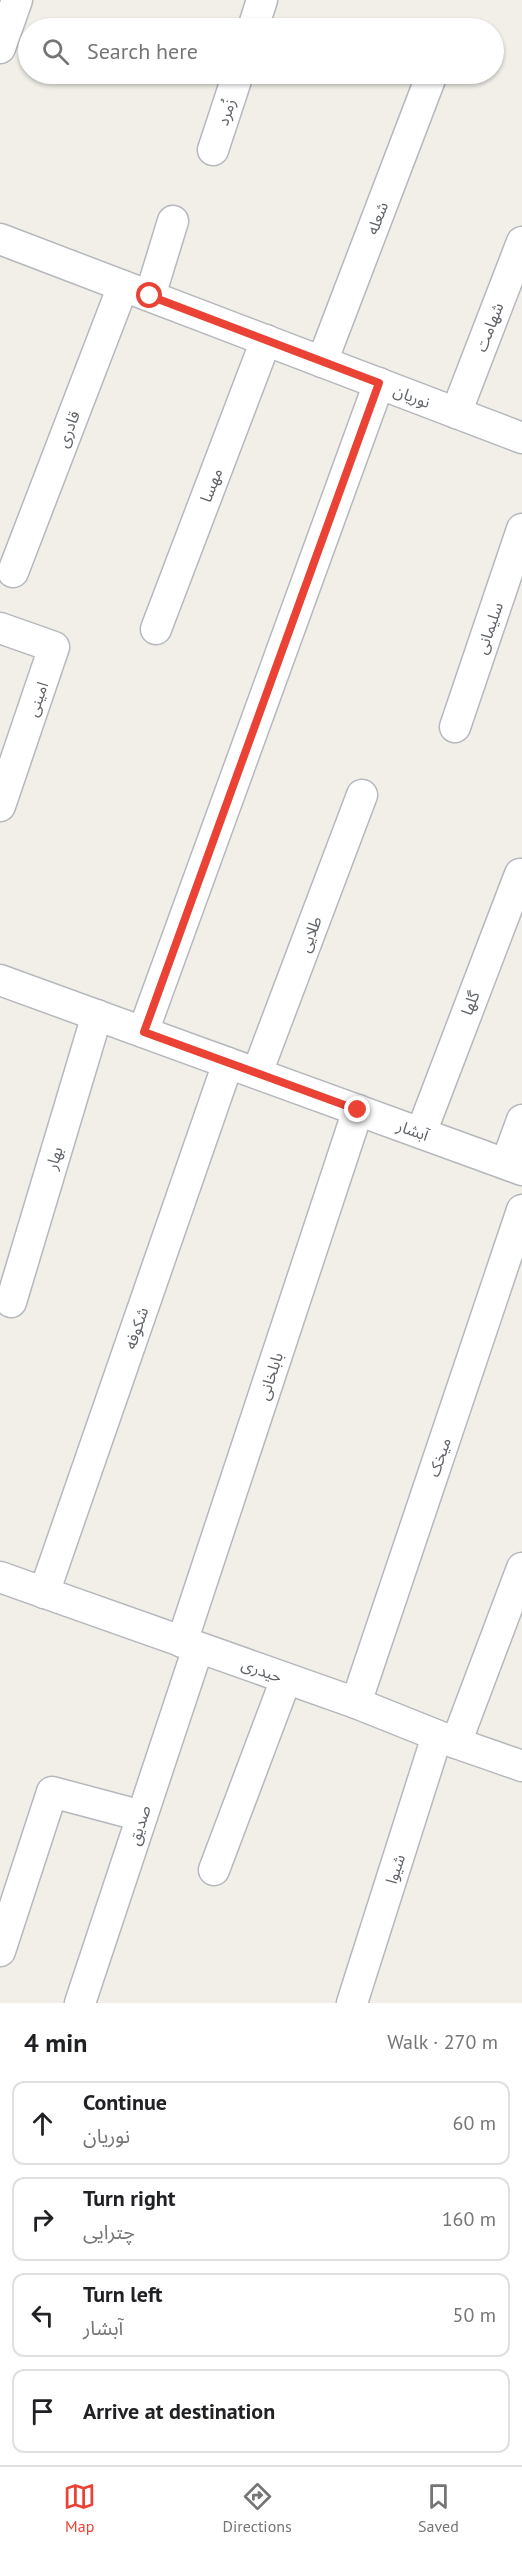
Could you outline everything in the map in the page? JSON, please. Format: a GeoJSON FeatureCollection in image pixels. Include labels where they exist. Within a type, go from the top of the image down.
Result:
{"type":"FeatureCollection","features":[{"type":"Feature","properties":{"kind":"street"},"geometry":{"type":"LineString","coordinates":[[0,48],[17,0]]}},
{"type":"Feature","properties":{"kind":"street"},"geometry":{"type":"LineString","coordinates":[[256,18],[262,0]]}},
{"type":"Feature","properties":{"kind":"street","name":"زُمرد"},"geometry":{"type":"LineString","coordinates":[[213,150],[235,84]]}},
{"type":"Feature","properties":{"kind":"street","name":"شعله"},"geometry":{"type":"LineString","coordinates":[[322,362],[428,84]]}},
{"type":"Feature","properties":{"kind":"street","name":"قادری"},"geometry":{"type":"LineString","coordinates":[[13,572],[137,291],[173,221]]}},
{"type":"Feature","properties":{"kind":"street","name":"نوریان"},"geometry":{"type":"LineString","coordinates":[[0,239],[522,438]]}},
{"type":"Feature","properties":{"kind":"street","name":"شهامت"},"geometry":{"type":"LineString","coordinates":[[456,413],[522,242]]}},
{"type":"Feature","properties":{"kind":"street","name":"مهسا"},"geometry":{"type":"LineString","coordinates":[[156,629],[266,340]]}},
{"type":"Feature","properties":{"kind":"street"},"geometry":{"type":"LineString","coordinates":[[144,1032],[379,383]]}},
{"type":"Feature","properties":{"kind":"street","name":"سلیمانی"},"geometry":{"type":"LineString","coordinates":[[455,727],[522,529]]}},
{"type":"Feature","properties":{"kind":"street","name":"امینی"},"geometry":{"type":"LineString","coordinates":[[0,628],[54,647],[0,806]]}},
{"type":"Feature","properties":{"kind":"street","name":"طلایی"},"geometry":{"type":"LineString","coordinates":[[257,1073],[362,795]]}},
{"type":"Feature","properties":{"kind":"street","name":"گلها"},"geometry":{"type":"LineString","coordinates":[[421,1133],[520,874]]}},
{"type":"Feature","properties":{"kind":"street","name":"آبشار"},"geometry":{"type":"LineString","coordinates":[[0,980],[514,1167]]}},
{"type":"Feature","properties":{"kind":"street","name":"بهار"},"geometry":{"type":"LineString","coordinates":[[10,1302],[97,1015]]}},
{"type":"Feature","properties":{"kind":"street","name":"شکوفه"},"geometry":{"type":"LineString","coordinates":[[44,1593],[228,1062]]}},
{"type":"Feature","properties":{"kind":"street","name":"بابلخانی"},"geometry":{"type":"LineString","coordinates":[[190,1645],[358,1110]]}},
{"type":"Feature","properties":{"kind":"street"},"geometry":{"type":"LineString","coordinates":[[514,1167],[522,1120]]}},
{"type":"Feature","properties":{"kind":"street","name":"میخک"},"geometry":{"type":"LineString","coordinates":[[356,1704],[522,1210]]}},
{"type":"Feature","properties":{"kind":"street","name":"شیوا"},"geometry":{"type":"LineString","coordinates":[[352,2003],[446,1739],[522,1568]]}},
{"type":"Feature","properties":{"kind":"street","name":"حیدری"},"geometry":{"type":"LineString","coordinates":[[0,1577],[522,1766]]}},
{"type":"Feature","properties":{"kind":"street","name":"صدیق"},"geometry":{"type":"LineString","coordinates":[[80,2003],[142,1816],[190,1645]]}},
{"type":"Feature","properties":{"kind":"street"},"geometry":{"type":"LineString","coordinates":[[213,1870],[286,1679]]}},
{"type":"Feature","properties":{"kind":"street"},"geometry":{"type":"LineString","coordinates":[[0,1951],[52,1792],[142,1816]]}},
{"type":"Feature","properties":{"kind":"route"},"geometry":{"type":"LineString","coordinates":[[150,296],[379,383],[144,1032],[358,1110]]}}]}
